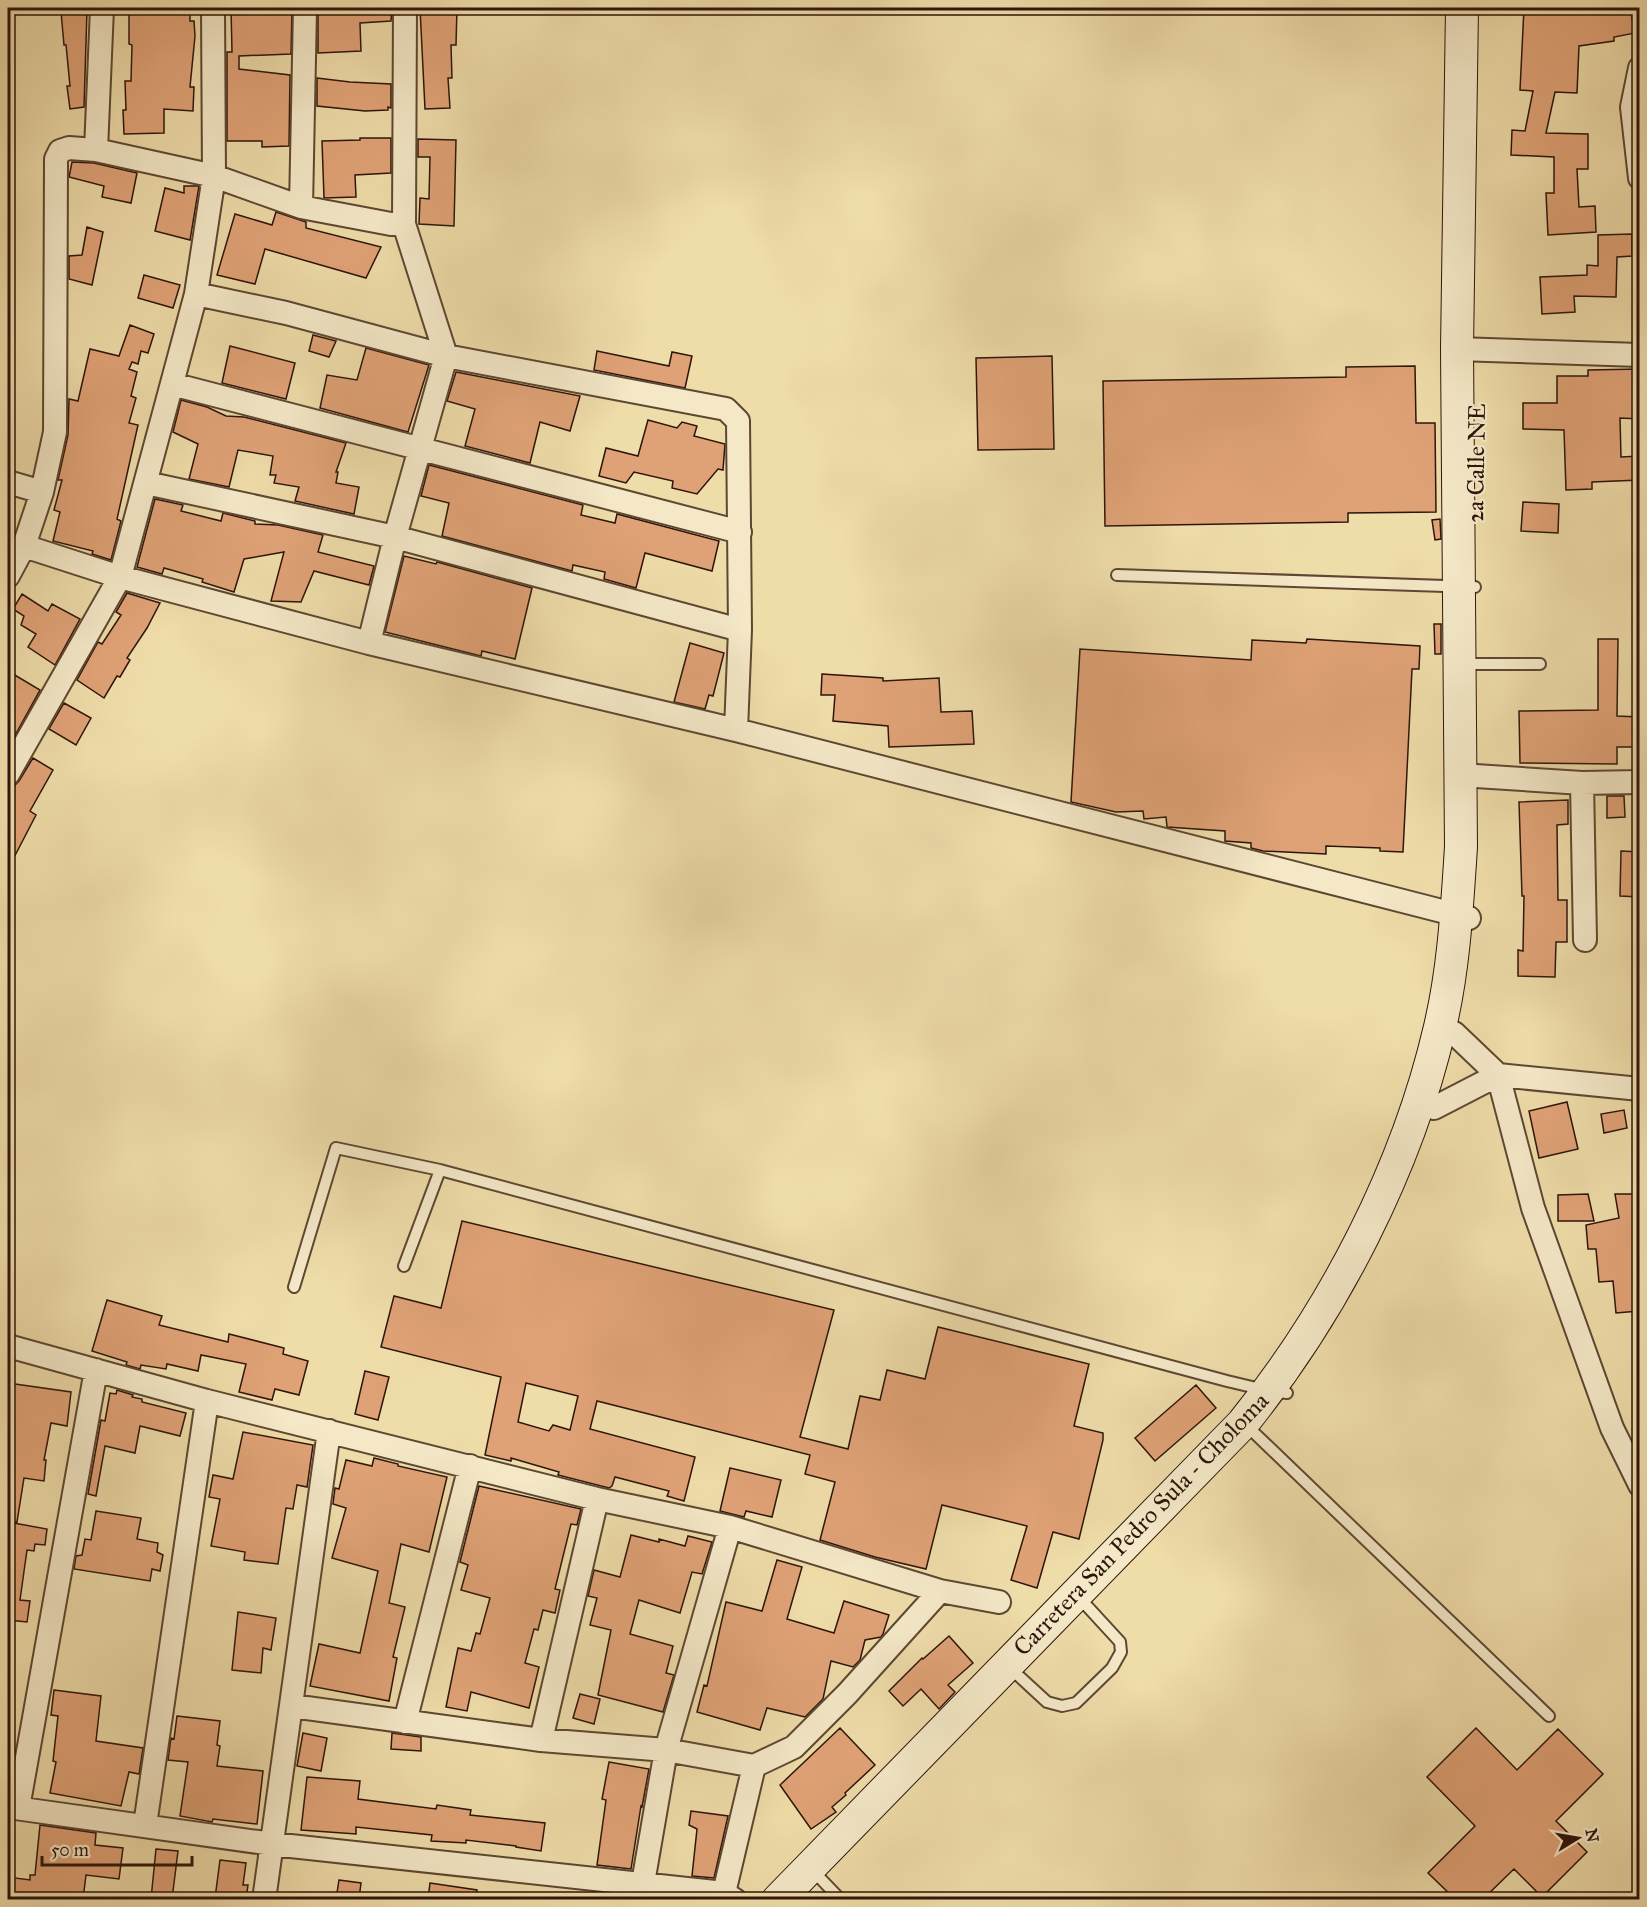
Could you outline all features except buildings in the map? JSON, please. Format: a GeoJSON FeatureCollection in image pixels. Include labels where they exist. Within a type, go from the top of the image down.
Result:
{"type":"FeatureCollection","features":[{"type":"Feature","properties":{"kind":"main road","name":"2a Calle NE"},"geometry":{"type":"LineString","coordinates":[[1462,8],[1467,350],[1467,775],[1474,848],[1464,917]]}},
{"type":"Feature","properties":{"kind":"main road","name":"2a Calle NE"},"geometry":{"type":"LineString","coordinates":[[1467,350],[1481,8]]}},
{"type":"Feature","properties":{"kind":"main road","name":"2a Calle NE"},"geometry":{"type":"LineString","coordinates":[[1467,587],[1474,664],[1467,775]]}},
{"type":"Feature","properties":{"kind":"main road","name":"Carretera San Pedro Sula - Choloma"},"geometry":{"type":"LineString","coordinates":[[797,1899],[1012,1670],[1086,1605],[1249,1428],[1338,1314],[1392,1212],[1434,1108],[1454,1033],[1463,986],[1464,917]]}},
{"type":"Feature","properties":{"kind":"main road","name":"Carretera San Pedro Sula - Choloma"},"geometry":{"type":"LineString","coordinates":[[1278,1392],[1373,1215],[1420,1102],[1440,1027],[1464,917]]}},
{"type":"Feature","properties":{"kind":"main road","name":"Carretera San Pedro Sula - Choloma"},"geometry":{"type":"LineString","coordinates":[[778,1899],[1012,1670],[1249,1428]]}},
{"type":"Feature","properties":{"kind":"street"},"geometry":{"type":"LineString","coordinates":[[96,150],[102,8]]}},
{"type":"Feature","properties":{"kind":"street"},"geometry":{"type":"LineString","coordinates":[[8,774],[120,577],[146,483],[196,294],[214,176],[213,8]]}},
{"type":"Feature","properties":{"kind":"street"},"geometry":{"type":"LineString","coordinates":[[301,207],[305,8]]}},
{"type":"Feature","properties":{"kind":"street"},"geometry":{"type":"LineString","coordinates":[[369,643],[395,537],[446,356],[404,224],[405,8]]}},
{"type":"Feature","properties":{"kind":"street"},"geometry":{"type":"LineString","coordinates":[[1640,68],[1632,107],[1640,178]]}},
{"type":"Feature","properties":{"kind":"street"},"geometry":{"type":"LineString","coordinates":[[8,576],[24,546],[42,492],[55,432],[56,159],[60,151],[69,148],[96,150],[214,176],[301,207],[392,224],[404,224]]}},
{"type":"Feature","properties":{"kind":"street"},"geometry":{"type":"LineString","coordinates":[[196,294],[286,313],[446,356],[726,409],[738,421],[741,630],[736,730]]}},
{"type":"Feature","properties":{"kind":"street"},"geometry":{"type":"LineString","coordinates":[[1467,350],[1640,355]]}},
{"type":"Feature","properties":{"kind":"street"},"geometry":{"type":"LineString","coordinates":[[172,384],[740,532]]}},
{"type":"Feature","properties":{"kind":"street"},"geometry":{"type":"LineString","coordinates":[[8,482],[42,492]]}},
{"type":"Feature","properties":{"kind":"street"},"geometry":{"type":"LineString","coordinates":[[146,483],[395,537],[741,630]]}},
{"type":"Feature","properties":{"kind":"street"},"geometry":{"type":"LineString","coordinates":[[24,546],[120,577],[369,643],[736,730],[1464,917]]}},
{"type":"Feature","properties":{"kind":"street"},"geometry":{"type":"LineString","coordinates":[[1467,775],[1582,783],[1640,782]]}},
{"type":"Feature","properties":{"kind":"street"},"geometry":{"type":"LineString","coordinates":[[1582,783],[1585,940]]}},
{"type":"Feature","properties":{"kind":"street"},"geometry":{"type":"LineString","coordinates":[[1454,1033],[1498,1075],[1533,1208],[1612,1428],[1640,1485]]}},
{"type":"Feature","properties":{"kind":"street"},"geometry":{"type":"LineString","coordinates":[[1434,1108],[1498,1075],[1640,1089]]}},
{"type":"Feature","properties":{"kind":"street"},"geometry":{"type":"LineString","coordinates":[[8,1346],[207,1401],[597,1499],[730,1527],[940,1590],[999,1602]]}},
{"type":"Feature","properties":{"kind":"street"},"geometry":{"type":"LineString","coordinates":[[96,1370],[13,1808],[272,1844],[643,1883],[730,1896],[754,1766]]}},
{"type":"Feature","properties":{"kind":"street"},"geometry":{"type":"LineString","coordinates":[[145,1825],[207,1401]]}},
{"type":"Feature","properties":{"kind":"street"},"geometry":{"type":"LineString","coordinates":[[264,1899],[329,1431]]}},
{"type":"Feature","properties":{"kind":"street"},"geometry":{"type":"LineString","coordinates":[[405,1722],[470,1466]]}},
{"type":"Feature","properties":{"kind":"street"},"geometry":{"type":"LineString","coordinates":[[541,1740],[597,1499]]}},
{"type":"Feature","properties":{"kind":"street"},"geometry":{"type":"LineString","coordinates":[[643,1883],[666,1750],[730,1527]]}},
{"type":"Feature","properties":{"kind":"street"},"geometry":{"type":"LineString","coordinates":[[292,1706],[541,1740],[666,1750],[754,1766],[794,1747],[847,1694],[940,1590]]}},
{"type":"Feature","properties":{"kind":"lane"},"geometry":{"type":"LineString","coordinates":[[1117,575],[1467,587]]}},
{"type":"Feature","properties":{"kind":"lane"},"geometry":{"type":"LineString","coordinates":[[1474,664],[1540,664]]}},
{"type":"Feature","properties":{"kind":"lane"},"geometry":{"type":"LineString","coordinates":[[294,1287],[336,1148],[440,1170],[1278,1392]]}},
{"type":"Feature","properties":{"kind":"lane"},"geometry":{"type":"LineString","coordinates":[[404,1266],[440,1170]]}},
{"type":"Feature","properties":{"kind":"lane"},"geometry":{"type":"LineString","coordinates":[[1249,1428],[1549,1716]]}},
{"type":"Feature","properties":{"kind":"lane"},"geometry":{"type":"LineString","coordinates":[[1012,1670],[1047,1702],[1062,1706],[1076,1703],[1112,1668],[1121,1652],[1119,1642],[1086,1605]]}},
{"type":"Feature","properties":{"kind":"lane"},"geometry":{"type":"LineString","coordinates":[[819,1877],[841,1899]]}},
{"type":"Feature","properties":{"kind":"waterway"},"geometry":{"type":"LineString","coordinates":[[8,81],[10,86],[8,184]]}},
{"type":"Feature","properties":{"kind":"waterway"},"geometry":{"type":"LineString","coordinates":[[8,235],[8,327]]}}]}
